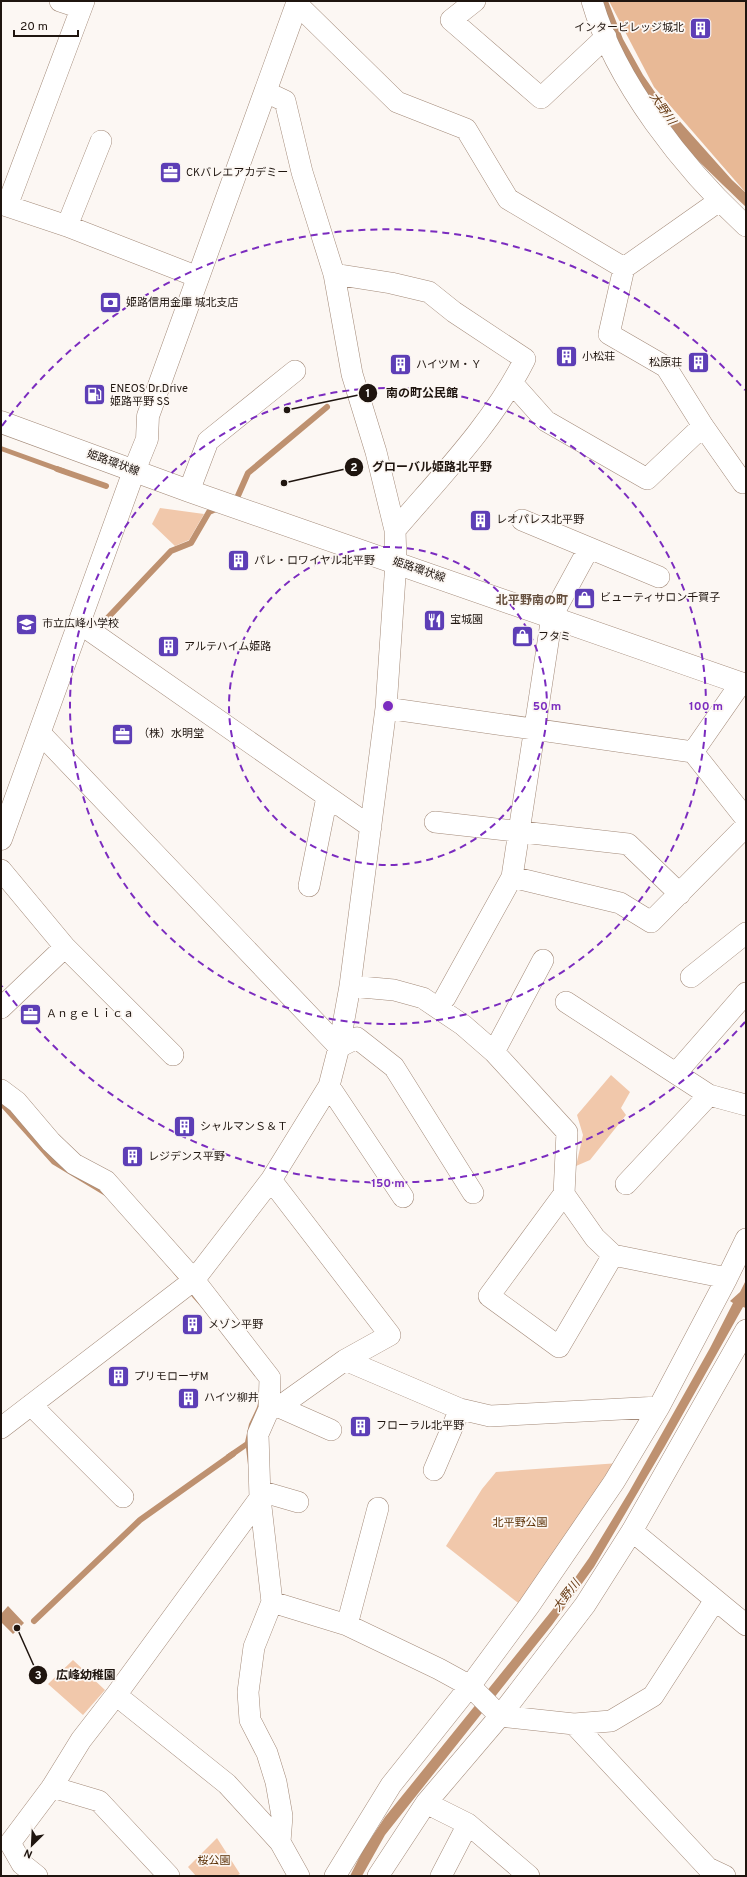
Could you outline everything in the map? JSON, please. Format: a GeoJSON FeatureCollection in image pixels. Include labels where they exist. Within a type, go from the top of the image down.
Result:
{"type":"FeatureCollection","features":[{"type":"Feature","properties":{"kind":"street"},"geometry":{"type":"LineString","coordinates":[[60,1],[83,5],[4,205],[67,226],[198,277]]}},
{"type":"Feature","properties":{"kind":"street"},"geometry":{"type":"LineString","coordinates":[[475,1],[451,20],[541,98],[606,37]]}},
{"type":"Feature","properties":{"kind":"street"},"geometry":{"type":"LineString","coordinates":[[592,1],[596,18],[623,74],[655,124],[719,201],[746,226]]}},
{"type":"Feature","properties":{"kind":"street"},"geometry":{"type":"LineString","coordinates":[[1,839],[134,471],[148,439],[148,416],[298,2],[396,102],[466,129],[508,199],[624,268]]}},
{"type":"Feature","properties":{"kind":"street"},"geometry":{"type":"LineString","coordinates":[[1,1428],[194,1280],[271,1180],[328,1086],[339,1047],[350,986],[386,708],[396,562],[395,530],[376,452],[352,374],[334,274],[302,172],[285,101],[266,92]]}},
{"type":"Feature","properties":{"kind":"street"},"geometry":{"type":"LineString","coordinates":[[67,226],[101,141]]}},
{"type":"Feature","properties":{"kind":"street"},"geometry":{"type":"LineString","coordinates":[[719,201],[624,268],[609,334],[666,367],[703,426],[743,483]]}},
{"type":"Feature","properties":{"kind":"street"},"geometry":{"type":"LineString","coordinates":[[334,274],[390,283],[429,292],[454,312],[525,359],[513,384],[473,438],[395,530]]}},
{"type":"Feature","properties":{"kind":"street"},"geometry":{"type":"LineString","coordinates":[[189,491],[208,442],[295,371]]}},
{"type":"Feature","properties":{"kind":"street"},"geometry":{"type":"LineString","coordinates":[[513,384],[546,421],[647,479],[703,426]]}},
{"type":"Feature","properties":{"kind":"street","name":"姫路環状線"},"geometry":{"type":"LineString","coordinates":[[1,422],[189,491],[744,684]]}},
{"type":"Feature","properties":{"kind":"street"},"geometry":{"type":"LineString","coordinates":[[522,520],[659,577]]}},
{"type":"Feature","properties":{"kind":"street"},"geometry":{"type":"LineString","coordinates":[[445,998],[512,877],[552,616],[589,548]]}},
{"type":"Feature","properties":{"kind":"street"},"geometry":{"type":"LineString","coordinates":[[80,623],[371,827]]}},
{"type":"Feature","properties":{"kind":"street"},"geometry":{"type":"LineString","coordinates":[[692,752],[744,684]]}},
{"type":"Feature","properties":{"kind":"street"},"geometry":{"type":"LineString","coordinates":[[386,708],[692,752],[746,819]]}},
{"type":"Feature","properties":{"kind":"street"},"geometry":{"type":"LineString","coordinates":[[40,732],[339,1047]]}},
{"type":"Feature","properties":{"kind":"street"},"geometry":{"type":"LineString","coordinates":[[309,886],[327,796]]}},
{"type":"Feature","properties":{"kind":"street"},"geometry":{"type":"LineString","coordinates":[[435,822],[628,844],[680,894]]}},
{"type":"Feature","properties":{"kind":"street"},"geometry":{"type":"LineString","coordinates":[[512,877],[620,903],[651,922],[746,826]]}},
{"type":"Feature","properties":{"kind":"street"},"geometry":{"type":"LineString","coordinates":[[1,870],[65,947],[173,1055]]}},
{"type":"Feature","properties":{"kind":"street"},"geometry":{"type":"LineString","coordinates":[[691,977],[746,933]]}},
{"type":"Feature","properties":{"kind":"street"},"geometry":{"type":"LineString","coordinates":[[1,1008],[65,947]]}},
{"type":"Feature","properties":{"kind":"street"},"geometry":{"type":"LineString","coordinates":[[494,1052],[543,960]]}},
{"type":"Feature","properties":{"kind":"street"},"geometry":{"type":"LineString","coordinates":[[350,986],[394,990],[423,998],[463,1025],[494,1052],[567,1132],[564,1194],[488,1296],[559,1347],[613,1255]]}},
{"type":"Feature","properties":{"kind":"street"},"geometry":{"type":"LineString","coordinates":[[677,1072],[746,993]]}},
{"type":"Feature","properties":{"kind":"street"},"geometry":{"type":"LineString","coordinates":[[566,1002],[677,1072],[709,1095],[746,1104]]}},
{"type":"Feature","properties":{"kind":"street"},"geometry":{"type":"LineString","coordinates":[[339,1047],[357,1038],[394,1067],[473,1193]]}},
{"type":"Feature","properties":{"kind":"street"},"geometry":{"type":"LineString","coordinates":[[328,1086],[403,1197]]}},
{"type":"Feature","properties":{"kind":"street"},"geometry":{"type":"LineString","coordinates":[[1,1090],[17,1102],[51,1142],[74,1164],[106,1181],[194,1280],[270,1378],[274,1408]]}},
{"type":"Feature","properties":{"kind":"street"},"geometry":{"type":"LineString","coordinates":[[626,1184],[709,1095]]}},
{"type":"Feature","properties":{"kind":"street"},"geometry":{"type":"LineString","coordinates":[[271,1180],[390,1335],[345,1360],[274,1408],[258,1434],[260,1495],[272,1602],[254,1646],[248,1692],[250,1720],[267,1753],[276,1782],[282,1816],[280,1842]]}},
{"type":"Feature","properties":{"kind":"street"},"geometry":{"type":"LineString","coordinates":[[564,1194],[595,1238],[613,1255],[728,1278]]}},
{"type":"Feature","properties":{"kind":"street"},"geometry":{"type":"LineString","coordinates":[[335,1876],[391,1785],[470,1686],[529,1606],[614,1482],[658,1407],[728,1278],[746,1239]]}},
{"type":"Feature","properties":{"kind":"street"},"geometry":{"type":"LineString","coordinates":[[378,1876],[426,1803],[500,1716],[585,1605],[632,1530],[746,1330]]}},
{"type":"Feature","properties":{"kind":"street"},"geometry":{"type":"LineString","coordinates":[[345,1360],[460,1409],[490,1416],[658,1407]]}},
{"type":"Feature","properties":{"kind":"street"},"geometry":{"type":"LineString","coordinates":[[31,1405],[123,1497]]}},
{"type":"Feature","properties":{"kind":"street"},"geometry":{"type":"LineString","coordinates":[[274,1408],[331,1430]]}},
{"type":"Feature","properties":{"kind":"street"},"geometry":{"type":"LineString","coordinates":[[434,1470],[460,1409]]}},
{"type":"Feature","properties":{"kind":"street"},"geometry":{"type":"LineString","coordinates":[[260,1495],[298,1502]]}},
{"type":"Feature","properties":{"kind":"street"},"geometry":{"type":"LineString","coordinates":[[37,1876],[6,1849],[52,1787],[81,1740],[248,1516],[260,1495]]}},
{"type":"Feature","properties":{"kind":"street"},"geometry":{"type":"LineString","coordinates":[[347,1625],[378,1508]]}},
{"type":"Feature","properties":{"kind":"street"},"geometry":{"type":"LineString","coordinates":[[632,1530],[746,1625]]}},
{"type":"Feature","properties":{"kind":"street"},"geometry":{"type":"LineString","coordinates":[[272,1602],[347,1625],[439,1669],[470,1686],[500,1716],[574,1724],[611,1721],[653,1696],[715,1600]]}},
{"type":"Feature","properties":{"kind":"street"},"geometry":{"type":"LineString","coordinates":[[116,1695],[227,1784],[280,1842],[299,1876]]}},
{"type":"Feature","properties":{"kind":"street"},"geometry":{"type":"LineString","coordinates":[[574,1724],[708,1868],[725,1876]]}},
{"type":"Feature","properties":{"kind":"street"},"geometry":{"type":"LineString","coordinates":[[52,1787],[99,1801],[169,1876]]}},
{"type":"Feature","properties":{"kind":"street"},"geometry":{"type":"LineString","coordinates":[[426,1803],[468,1824],[530,1876]]}},
{"type":"Feature","properties":{"kind":"street"},"geometry":{"type":"LineString","coordinates":[[441,1876],[468,1824]]}},
{"type":"Feature","properties":{"kind":"green space"},"geometry":{"type":"Polygon","coordinates":[[[160,508],[204,514],[189,540],[175,546],[152,524],[160,508]]]}},
{"type":"Feature","properties":{"kind":"green space"},"geometry":{"type":"Polygon","coordinates":[[[611,1075],[630,1092],[621,1108],[626,1115],[590,1160],[576,1166],[583,1135],[577,1115],[611,1075]]]}},
{"type":"Feature","properties":{"kind":"green space","name":"北平野公園"},"geometry":{"type":"Polygon","coordinates":[[[619,1463],[522,1606],[446,1546],[482,1489],[496,1472],[619,1463]]]}},
{"type":"Feature","properties":{"kind":"green space"},"geometry":{"type":"Polygon","coordinates":[[[73,1660],[105,1690],[83,1715],[48,1684],[73,1660]]]}},
{"type":"Feature","properties":{"kind":"green space","name":"桜公園"},"geometry":{"type":"Polygon","coordinates":[[[217,1838],[240,1874],[236,1876],[196,1876],[188,1867],[217,1838]]]}},
{"type":"Feature","properties":{"kind":"shaded area"},"geometry":{"type":"Polygon","coordinates":[[[609,1],[746,1],[746,193],[654,87],[609,1]]]}},
{"type":"Feature","properties":{"kind":"water","name":"大野川"},"geometry":{"type":"Polygon","coordinates":[[[598,1],[608,1],[623,39],[643,75],[659,98],[732,180],[746,193],[746,207],[700,163],[657,115],[629,70],[598,1]]]}},
{"type":"Feature","properties":{"kind":"water"},"geometry":{"type":"Polygon","coordinates":[[[1,446],[65,469],[64,474],[1,451],[1,446]]]}},
{"type":"Feature","properties":{"kind":"water"},"geometry":{"type":"Polygon","coordinates":[[[1,1099],[118,1199],[265,1375],[269,1600],[252,1739],[264,1597],[246,1448],[229,1460],[226,1455],[245,1442],[249,1424],[257,1407],[261,1392],[260,1375],[243,1353],[193,1298],[134,1223],[115,1202],[52,1164],[1,1107],[1,1099]]]}},
{"type":"Feature","properties":{"kind":"water","name":"大野川"},"geometry":{"type":"Polygon","coordinates":[[[746,1280],[746,1308],[743,1307],[665,1446],[594,1567],[552,1625],[385,1835],[362,1876],[350,1876],[363,1850],[385,1817],[553,1609],[589,1558],[629,1492],[710,1348],[733,1303],[730,1301],[740,1292],[746,1280]]]}},
{"type":"Feature","properties":{"kind":"water"},"geometry":{"type":"Polygon","coordinates":[[[8,1606],[24,1623],[13,1634],[1,1622],[1,1614],[8,1606]]]}},
{"type":"Feature","properties":{"kind":"waterway"},"geometry":{"type":"LineString","coordinates":[[231,501],[237,498],[248,473],[327,407]]}},
{"type":"Feature","properties":{"kind":"waterway"},"geometry":{"type":"LineString","coordinates":[[57,469],[106,486]]}},
{"type":"Feature","properties":{"kind":"waterway"},"geometry":{"type":"LineString","coordinates":[[98,628],[171,551],[191,543],[209,512],[218,508]]}},
{"type":"Feature","properties":{"kind":"waterway"},"geometry":{"type":"LineString","coordinates":[[34,1621],[140,1520],[233,1454]]}},
{"type":"Feature","properties":{"kind":"place","name":"インタービレッジ城北"},"geometry":{"type":"Point","coordinates":[700,28]}},
{"type":"Feature","properties":{"kind":"place","name":"CKバレエアカデミー"},"geometry":{"type":"Point","coordinates":[170,173]}},
{"type":"Feature","properties":{"kind":"place","name":"姫路信用金庫 城北支店"},"geometry":{"type":"Point","coordinates":[111,303]}},
{"type":"Feature","properties":{"kind":"place","name":"小松荘"},"geometry":{"type":"Point","coordinates":[566,357]}},
{"type":"Feature","properties":{"kind":"place","name":"松原荘"},"geometry":{"type":"Point","coordinates":[698,363]}},
{"type":"Feature","properties":{"kind":"place","name":"ハイツＭ・Ｙ"},"geometry":{"type":"Point","coordinates":[400,365]}},
{"type":"Feature","properties":{"kind":"place","name":"ENEOS Dr.Drive 姫路平野 SS"},"geometry":{"type":"Point","coordinates":[95,395]}},
{"type":"Feature","properties":{"kind":"place","name":"南の町公民館"},"geometry":{"type":"Point","coordinates":[287,410]}},
{"type":"Feature","properties":{"kind":"place","name":"グローバル姫路北平野"},"geometry":{"type":"Point","coordinates":[284,483]}},
{"type":"Feature","properties":{"kind":"place","name":"レオパレス北平野"},"geometry":{"type":"Point","coordinates":[481,520]}},
{"type":"Feature","properties":{"kind":"place","name":"パレ・ロワイヤル北平野"},"geometry":{"type":"Point","coordinates":[239,561]}},
{"type":"Feature","properties":{"kind":"place","name":"ビューティサロン千賀子"},"geometry":{"type":"Point","coordinates":[585,598]}},
{"type":"Feature","properties":{"kind":"place","name":"宝城園"},"geometry":{"type":"Point","coordinates":[435,620]}},
{"type":"Feature","properties":{"kind":"place","name":"市立広峰小学校"},"geometry":{"type":"Point","coordinates":[27,624]}},
{"type":"Feature","properties":{"kind":"place","name":"フタミ"},"geometry":{"type":"Point","coordinates":[523,637]}},
{"type":"Feature","properties":{"kind":"place","name":"アルテハイム姫路"},"geometry":{"type":"Point","coordinates":[169,647]}},
{"type":"Feature","properties":{"kind":"place","name":"（株）水明堂"},"geometry":{"type":"Point","coordinates":[123,734]}},
{"type":"Feature","properties":{"kind":"place","name":"Ａｎｇｅｌｉｃａ"},"geometry":{"type":"Point","coordinates":[30,1014]}},
{"type":"Feature","properties":{"kind":"place","name":"シャルマンＳ＆Ｔ"},"geometry":{"type":"Point","coordinates":[185,1127]}},
{"type":"Feature","properties":{"kind":"place","name":"レジデンス平野"},"geometry":{"type":"Point","coordinates":[133,1157]}},
{"type":"Feature","properties":{"kind":"place","name":"メゾン平野"},"geometry":{"type":"Point","coordinates":[193,1325]}},
{"type":"Feature","properties":{"kind":"place","name":"プリモローザM"},"geometry":{"type":"Point","coordinates":[118,1377]}},
{"type":"Feature","properties":{"kind":"place","name":"ハイツ柳井"},"geometry":{"type":"Point","coordinates":[188,1398]}},
{"type":"Feature","properties":{"kind":"place","name":"フローラル北平野"},"geometry":{"type":"Point","coordinates":[361,1426]}},
{"type":"Feature","properties":{"kind":"place","name":"広峰幼稚園"},"geometry":{"type":"Point","coordinates":[17,1628]}},
{"type":"Feature","properties":{"kind":"district","name":"北平野南の町"},"geometry":{"type":"Point","coordinates":[532,601]}}]}
